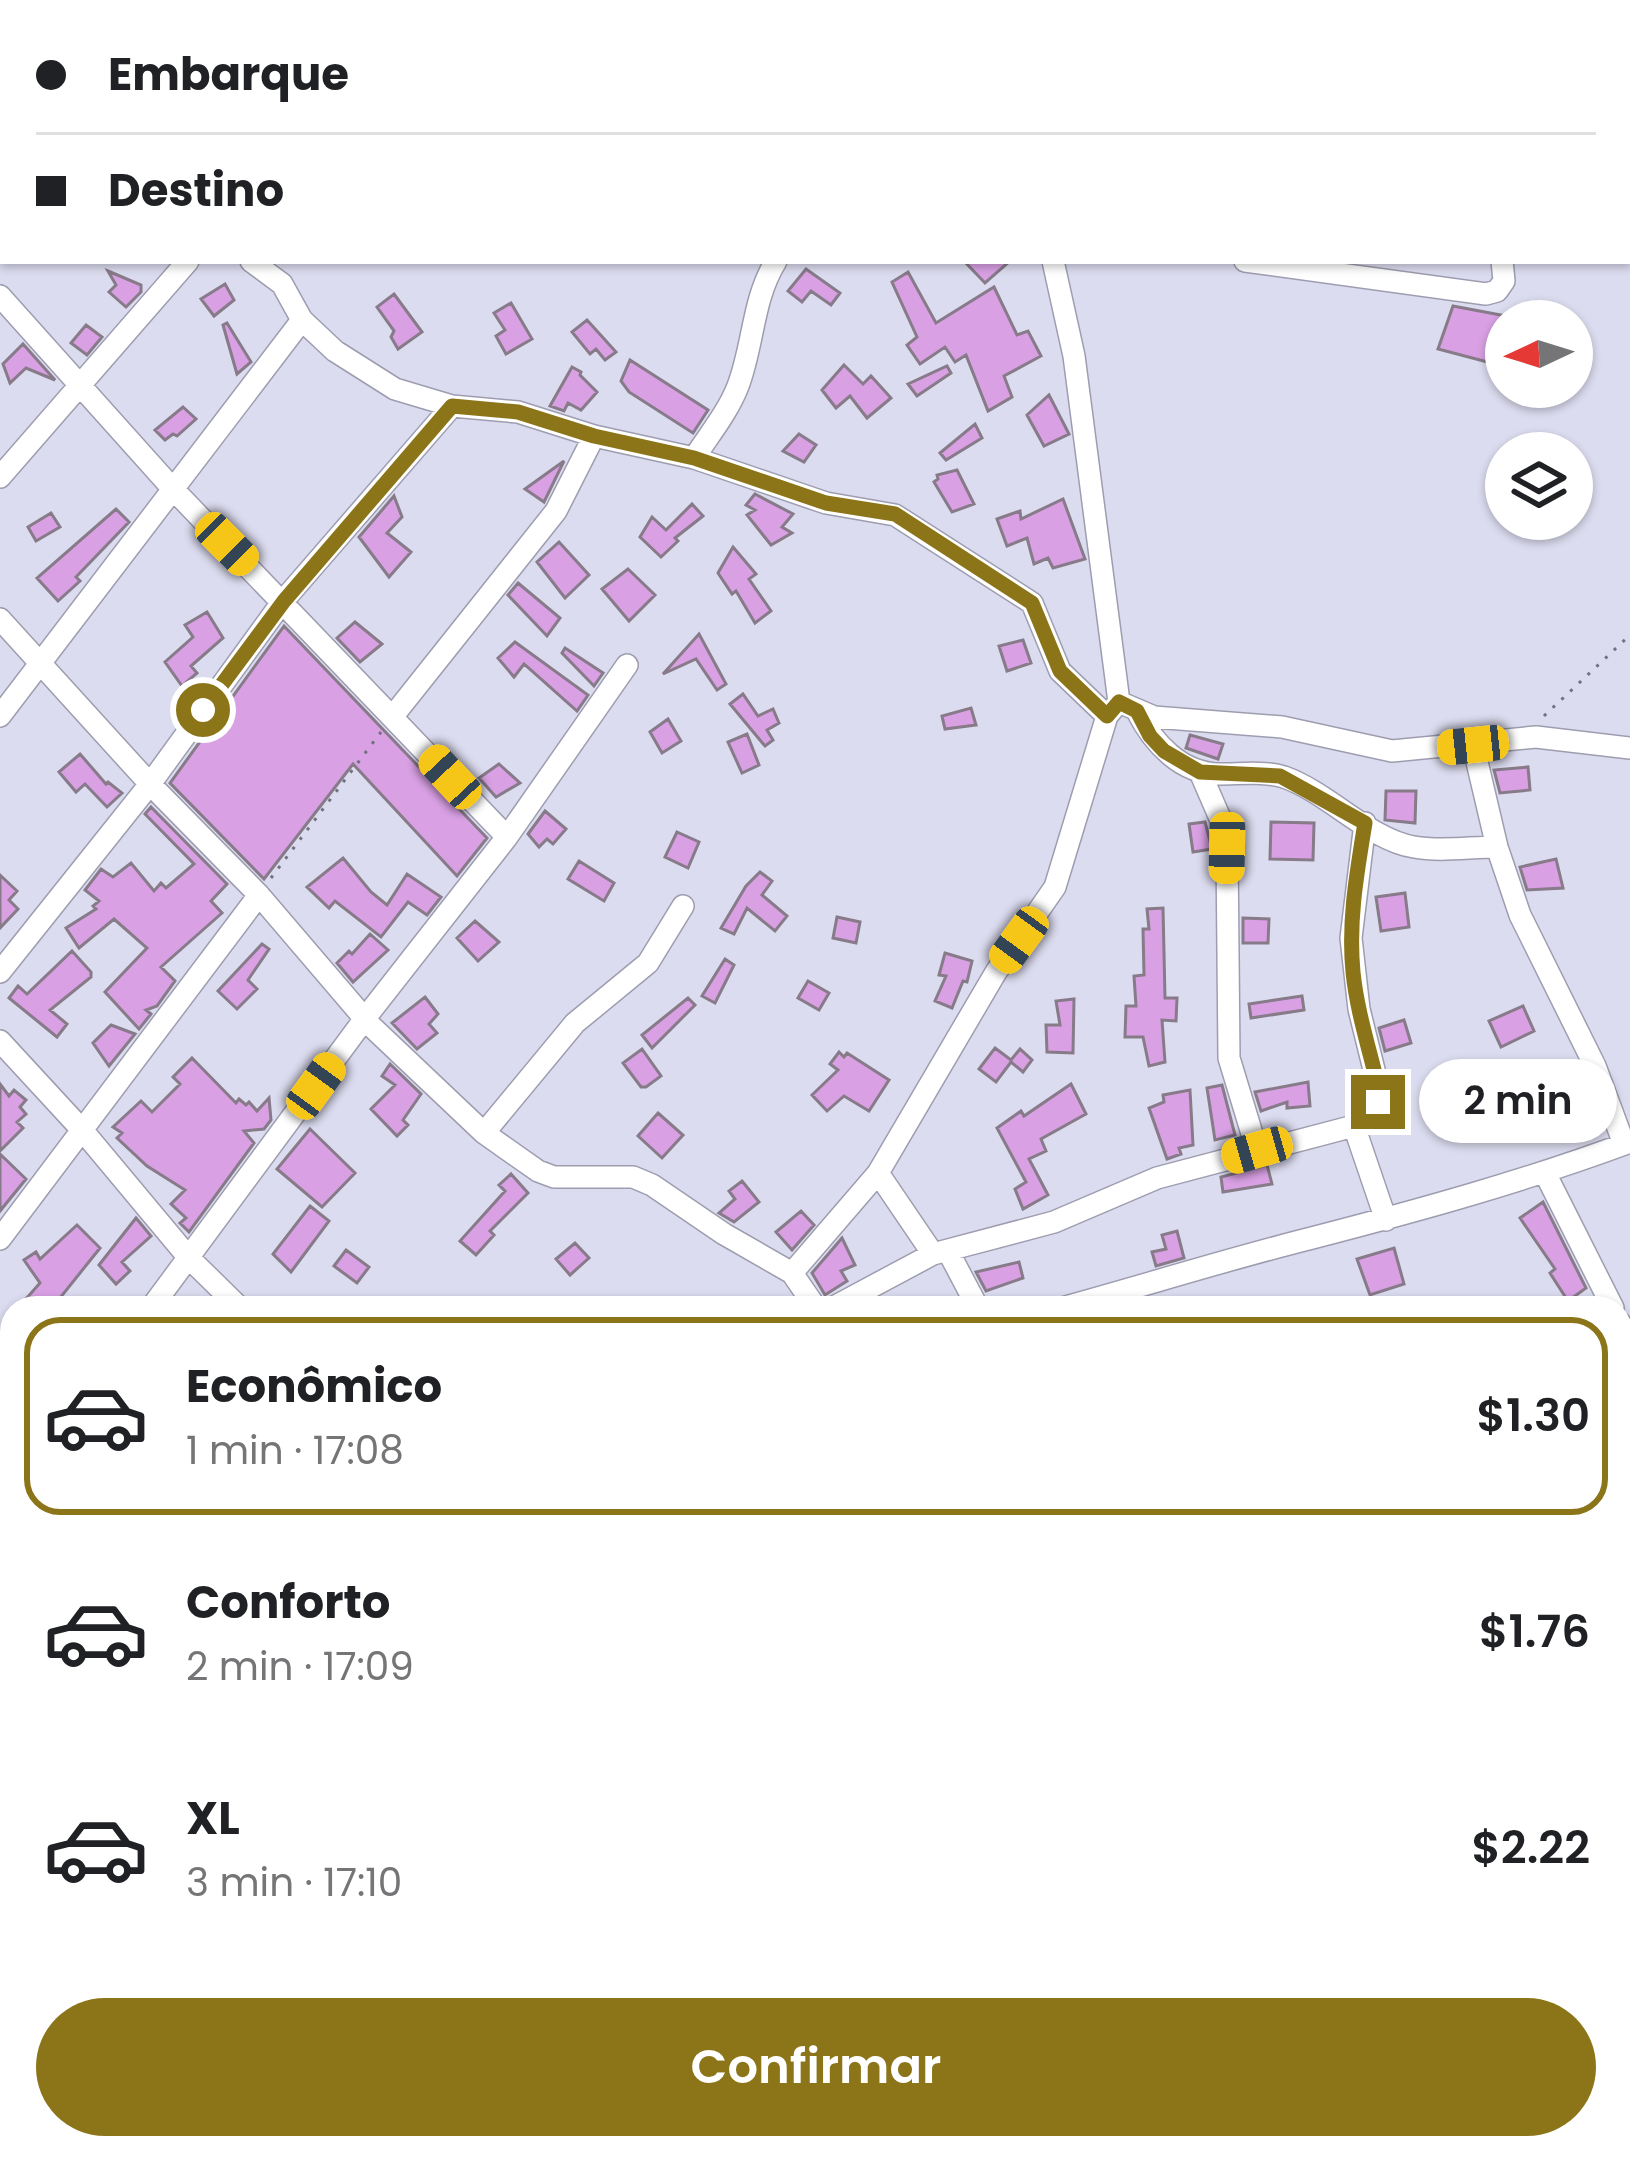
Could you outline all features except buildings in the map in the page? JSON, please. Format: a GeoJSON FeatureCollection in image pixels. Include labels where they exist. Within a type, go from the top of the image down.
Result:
{"type":"FeatureCollection","features":[{"type":"Feature","properties":{"kind":"street"},"geometry":{"type":"LineString","coordinates":[[0,477],[185,264]]}},
{"type":"Feature","properties":{"kind":"street"},"geometry":{"type":"LineString","coordinates":[[255,264],[282,284],[302,320],[335,351],[395,389],[452,406],[518,412],[594,436],[694,458],[814,500],[895,514],[1032,603],[1060,671],[1121,710],[1164,751],[1200,772],[1280,776],[1412,848],[1497,847]]}},
{"type":"Feature","properties":{"kind":"street"},"geometry":{"type":"LineString","coordinates":[[694,458],[740,382],[764,281],[774,264]]}},
{"type":"Feature","properties":{"kind":"street"},"geometry":{"type":"LineString","coordinates":[[792,1273],[878,1174],[996,972],[1055,887],[1121,710],[1074,356],[1054,264]]}},
{"type":"Feature","properties":{"kind":"street"},"geometry":{"type":"LineString","coordinates":[[1267,264],[1486,294],[1497,291],[1504,281],[1502,264]]}},
{"type":"Feature","properties":{"kind":"street"},"geometry":{"type":"LineString","coordinates":[[0,296],[172,488],[507,837]]}},
{"type":"Feature","properties":{"kind":"street"},"geometry":{"type":"LineString","coordinates":[[0,716],[302,320]]}},
{"type":"Feature","properties":{"kind":"street"},"geometry":{"type":"LineString","coordinates":[[0,972],[150,784],[284,601],[452,406]]}},
{"type":"Feature","properties":{"kind":"street"},"geometry":{"type":"LineString","coordinates":[[393,716],[556,511],[594,436]]}},
{"type":"Feature","properties":{"kind":"street"},"geometry":{"type":"LineString","coordinates":[[0,620],[259,895],[380,1036],[484,1132],[554,1178],[633,1178],[652,1184],[792,1273],[808,1296]]}},
{"type":"Feature","properties":{"kind":"street"},"geometry":{"type":"LineString","coordinates":[[161,1296],[366,1017],[507,837],[627,665]]}},
{"type":"Feature","properties":{"kind":"street"},"geometry":{"type":"LineString","coordinates":[[1121,710],[1282,727],[1392,751],[1536,737],[1630,748]]}},
{"type":"Feature","properties":{"kind":"street"},"geometry":{"type":"LineString","coordinates":[[1106,1296],[1386,1220],[1545,1173],[1627,1143],[1527,934],[1497,847],[1473,745]]}},
{"type":"Feature","properties":{"kind":"street"},"geometry":{"type":"LineString","coordinates":[[1200,772],[1223,825],[1227,848],[1229,1058],[1257,1150]]}},
{"type":"Feature","properties":{"kind":"street"},"geometry":{"type":"LineString","coordinates":[[856,1296],[941,1254],[1054,1222],[1157,1178],[1354,1126],[1378,1102],[1379,1090],[1359,1009],[1351,938],[1365,823]]}},
{"type":"Feature","properties":{"kind":"street"},"geometry":{"type":"LineString","coordinates":[[0,1238],[259,895]]}},
{"type":"Feature","properties":{"kind":"street"},"geometry":{"type":"LineString","coordinates":[[484,1132],[575,1023],[648,963],[682,906]]}},
{"type":"Feature","properties":{"kind":"street"},"geometry":{"type":"LineString","coordinates":[[0,1041],[228,1296]]}},
{"type":"Feature","properties":{"kind":"street"},"geometry":{"type":"LineString","coordinates":[[1354,1126],[1386,1220]]}},
{"type":"Feature","properties":{"kind":"street"},"geometry":{"type":"LineString","coordinates":[[1545,1173],[1608,1296]]}},
{"type":"Feature","properties":{"kind":"street"},"geometry":{"type":"LineString","coordinates":[[878,1174],[970,1296]]}},
{"type":"Feature","properties":{"kind":"path"},"geometry":{"type":"LineString","coordinates":[[1530,729],[1630,635]]}},
{"type":"Feature","properties":{"kind":"path"},"geometry":{"type":"LineString","coordinates":[[259,895],[393,716]]}},
{"type":"Feature","properties":{"kind":"route"},"geometry":{"type":"LineString","coordinates":[[203,710],[284,601],[452,406],[518,412],[594,436],[694,458],[826,503],[895,514],[1032,603],[1060,671],[1107,716],[1119,702],[1137,711],[1164,751],[1200,772],[1280,776],[1365,823],[1351,938],[1359,1009],[1378,1102]]}}]}
